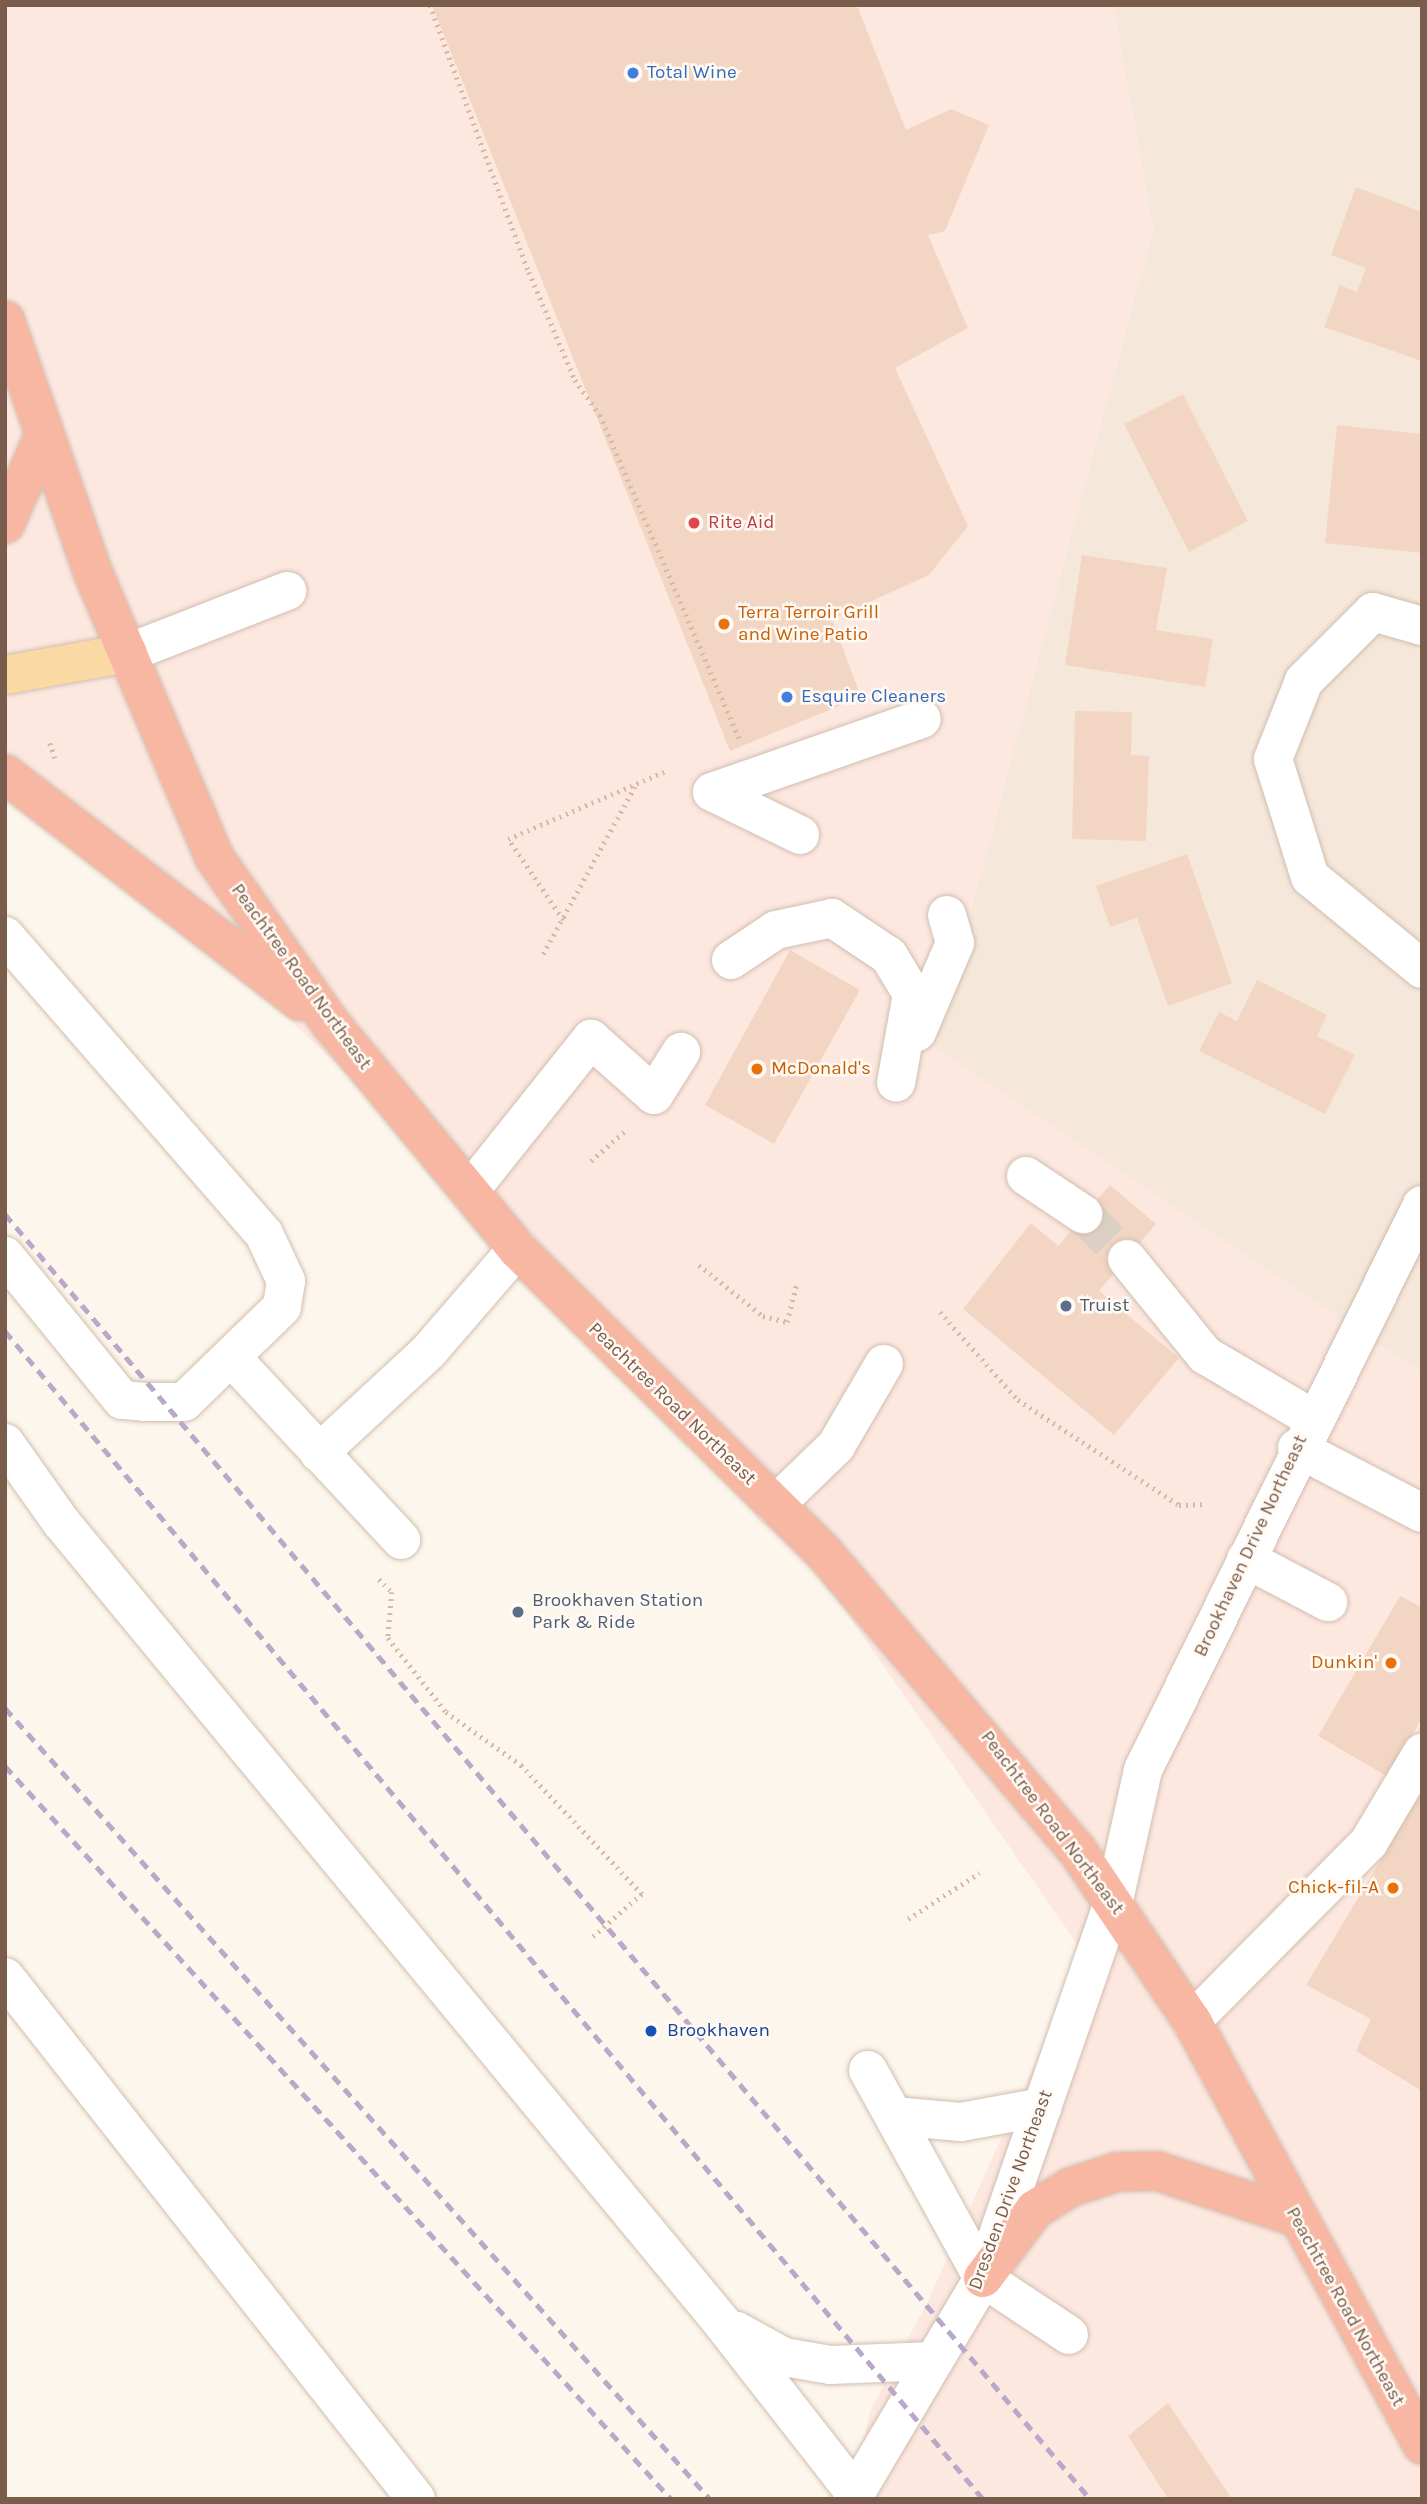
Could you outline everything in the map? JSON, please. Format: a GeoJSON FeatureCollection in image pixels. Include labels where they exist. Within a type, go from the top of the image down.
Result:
{"type":"FeatureCollection","features":[{"type":"Feature","properties":{"kind":"highway","name":"Peachtree Road Northeast"},"geometry":{"type":"LineString","coordinates":[[5,320],[42,440],[214,857],[331,1024],[472,1188],[517,1249],[775,1505],[979,1727],[1114,1900],[1192,2021],[1293,2216],[1422,2445]]}},
{"type":"Feature","properties":{"kind":"highway"},"geometry":{"type":"LineString","coordinates":[[5,524],[42,440]]}},
{"type":"Feature","properties":{"kind":"highway"},"geometry":{"type":"LineString","coordinates":[[5,774],[331,1024]]}},
{"type":"Feature","properties":{"kind":"highway"},"geometry":{"type":"LineString","coordinates":[[984,2278],[1035,2209],[1071,2187],[1117,2172],[1157,2171],[1293,2216]]}},
{"type":"Feature","properties":{"kind":"main road"},"geometry":{"type":"LineString","coordinates":[[5,675],[128,653]]}},
{"type":"Feature","properties":{"kind":"street"},"geometry":{"type":"LineString","coordinates":[[128,653],[287,591]]}},
{"type":"Feature","properties":{"kind":"street"},"geometry":{"type":"LineString","coordinates":[[1422,626],[1373,612],[1304,681],[1273,759],[1310,877],[1422,969]]}},
{"type":"Feature","properties":{"kind":"street"},"geometry":{"type":"LineString","coordinates":[[800,835],[712,792],[922,719]]}},
{"type":"Feature","properties":{"kind":"street"},"geometry":{"type":"LineString","coordinates":[[731,960],[776,930],[832,918],[890,956],[912,994],[896,1083],[955,943],[947,915]]}},
{"type":"Feature","properties":{"kind":"street"},"geometry":{"type":"LineString","coordinates":[[5,936],[264,1234],[286,1281],[282,1307],[233,1359],[184,1402],[122,1400],[5,1256]]}},
{"type":"Feature","properties":{"kind":"street"},"geometry":{"type":"LineString","coordinates":[[472,1188],[591,1039],[654,1095],[681,1052]]}},
{"type":"Feature","properties":{"kind":"street"},"geometry":{"type":"LineString","coordinates":[[1026,1176],[1083,1214]]}},
{"type":"Feature","properties":{"kind":"street","name":"Brookhaven Drive Northeast"},"geometry":{"type":"LineString","coordinates":[[1114,1900],[1143,1770],[1305,1433],[1422,1205]]}},
{"type":"Feature","properties":{"kind":"street"},"geometry":{"type":"LineString","coordinates":[[319,1454],[429,1351],[517,1249]]}},
{"type":"Feature","properties":{"kind":"street"},"geometry":{"type":"LineString","coordinates":[[1127,1259],[1205,1355],[1305,1433],[1422,1513]]}},
{"type":"Feature","properties":{"kind":"street"},"geometry":{"type":"LineString","coordinates":[[233,1359],[401,1540]]}},
{"type":"Feature","properties":{"kind":"street"},"geometry":{"type":"LineString","coordinates":[[775,1505],[836,1446],[884,1364]]}},
{"type":"Feature","properties":{"kind":"street"},"geometry":{"type":"LineString","coordinates":[[5,1443],[61,1522],[723,2324],[854,2497]]}},
{"type":"Feature","properties":{"kind":"street"},"geometry":{"type":"LineString","coordinates":[[1246,1559],[1328,1602]]}},
{"type":"Feature","properties":{"kind":"street"},"geometry":{"type":"LineString","coordinates":[[1192,2021],[1369,1842],[1422,1753]]}},
{"type":"Feature","properties":{"kind":"street","name":"Dresden Drive Northeast"},"geometry":{"type":"LineString","coordinates":[[854,2497],[984,2278],[1114,1900]]}},
{"type":"Feature","properties":{"kind":"street"},"geometry":{"type":"LineString","coordinates":[[5,1977],[416,2499]]}},
{"type":"Feature","properties":{"kind":"street"},"geometry":{"type":"LineString","coordinates":[[869,2070],[984,2278],[1069,2334]]}},
{"type":"Feature","properties":{"kind":"street"},"geometry":{"type":"LineString","coordinates":[[894,2116],[961,2122],[1043,2107]]}},
{"type":"Feature","properties":{"kind":"street"},"geometry":{"type":"LineString","coordinates":[[723,2324],[784,2357],[830,2365],[934,2361]]}},
{"type":"Feature","properties":{"kind":"path"},"geometry":{"type":"LineString","coordinates":[[430,5],[529,272],[575,380],[600,415],[741,742]]}},
{"type":"Feature","properties":{"kind":"path"},"geometry":{"type":"LineString","coordinates":[[563,920],[508,839],[666,771]]}},
{"type":"Feature","properties":{"kind":"path"},"geometry":{"type":"LineString","coordinates":[[543,954],[637,783]]}},
{"type":"Feature","properties":{"kind":"path"},"geometry":{"type":"LineString","coordinates":[[591,1161],[625,1131]]}},
{"type":"Feature","properties":{"kind":"path"},"geometry":{"type":"LineString","coordinates":[[699,1265],[763,1316],[787,1322],[796,1285]]}},
{"type":"Feature","properties":{"kind":"path"},"geometry":{"type":"LineString","coordinates":[[940,1312],[1027,1406],[1179,1505],[1202,1504]]}},
{"type":"Feature","properties":{"kind":"path"},"geometry":{"type":"LineString","coordinates":[[374,1573],[392,1592],[388,1638],[446,1712],[472,1724],[521,1765],[642,1894],[593,1937]]}},
{"type":"Feature","properties":{"kind":"path"},"geometry":{"type":"LineString","coordinates":[[908,1919],[979,1873]]}},
{"type":"Feature","properties":{"kind":"shaded area"},"geometry":{"type":"Polygon","coordinates":[[[5,5],[1113,5],[1153,229],[935,1047],[1422,1374],[1422,2499],[852,2499],[870,2411],[928,2301],[1084,1954],[711,1418],[293,1023],[5,789],[5,5]]]}},
{"type":"Feature","properties":{"kind":"shaded area"},"geometry":{"type":"Polygon","coordinates":[[[1113,5],[1422,5],[1422,1374],[934,1047],[1153,229],[1113,5]]]}},
{"type":"Feature","properties":{"kind":"building"},"geometry":{"type":"Polygon","coordinates":[[[432,5],[850,5],[858,8],[906,130],[951,109],[989,125],[945,231],[928,235],[968,328],[895,368],[968,526],[929,575],[832,619],[861,697],[730,751],[432,5]]]}},
{"type":"Feature","properties":{"kind":"building"},"geometry":{"type":"Polygon","coordinates":[[[1356,187],[1422,212],[1422,361],[1324,327],[1340,285],[1357,292],[1366,268],[1331,255],[1356,187]]]}},
{"type":"Feature","properties":{"kind":"building"},"geometry":{"type":"Polygon","coordinates":[[[1183,394],[1248,521],[1189,552],[1124,424],[1183,394]]]}},
{"type":"Feature","properties":{"kind":"building"},"geometry":{"type":"Polygon","coordinates":[[[1337,425],[1422,434],[1422,553],[1325,543],[1337,425]]]}},
{"type":"Feature","properties":{"kind":"building"},"geometry":{"type":"Polygon","coordinates":[[[1082,555],[1167,568],[1156,630],[1213,639],[1205,687],[1065,665],[1082,555]]]}},
{"type":"Feature","properties":{"kind":"building"},"geometry":{"type":"Polygon","coordinates":[[[1075,711],[1132,712],[1131,755],[1149,756],[1146,841],[1072,839],[1075,711]]]}},
{"type":"Feature","properties":{"kind":"building"},"geometry":{"type":"Polygon","coordinates":[[[1187,854],[1232,983],[1168,1006],[1137,918],[1110,927],[1096,886],[1187,854]]]}},
{"type":"Feature","properties":{"kind":"building"},"geometry":{"type":"Polygon","coordinates":[[[790,950],[860,990],[774,1144],[705,1105],[790,950]]]}},
{"type":"Feature","properties":{"kind":"building"},"geometry":{"type":"Polygon","coordinates":[[[1257,980],[1327,1015],[1317,1036],[1355,1055],[1325,1114],[1199,1051],[1219,1012],[1237,1021],[1257,980]]]}},
{"type":"Feature","properties":{"kind":"building"},"geometry":{"type":"Polygon","coordinates":[[[1110,1185],[1156,1224],[1099,1291],[1179,1358],[1114,1435],[963,1309],[1031,1223],[1058,1246],[1110,1185]]]}},
{"type":"Feature","properties":{"kind":"building","name":"Dunkin'"},"geometry":{"type":"Polygon","coordinates":[[[1400,1596],[1422,1607],[1422,1718],[1388,1777],[1318,1736],[1400,1596]]]}},
{"type":"Feature","properties":{"kind":"building","name":"Chick-fil-A"},"geometry":{"type":"Polygon","coordinates":[[[1422,1791],[1422,2091],[1356,2051],[1371,2019],[1306,1985],[1422,1791]]]}},
{"type":"Feature","properties":{"kind":"building"},"geometry":{"type":"Polygon","coordinates":[[[1168,2403],[1232,2499],[1168,2499],[1128,2436],[1168,2403]]]}},
{"type":"Feature","properties":{"kind":"tunnel"},"geometry":{"type":"LineString","coordinates":[[1083,1214],[1127,1259]]}},
{"type":"Feature","properties":{"kind":"railway"},"geometry":{"type":"LineString","coordinates":[[5,1214],[1090,2499]]}},
{"type":"Feature","properties":{"kind":"railway"},"geometry":{"type":"LineString","coordinates":[[5,1331],[983,2499]]}},
{"type":"Feature","properties":{"kind":"railway"},"geometry":{"type":"LineString","coordinates":[[5,1708],[710,2499]]}},
{"type":"Feature","properties":{"kind":"railway"},"geometry":{"type":"LineString","coordinates":[[5,1766],[671,2499]]}},
{"type":"Feature","properties":{"kind":"place","name":"Total Wine"},"geometry":{"type":"Point","coordinates":[633,73]}},
{"type":"Feature","properties":{"kind":"place","name":"Rite Aid"},"geometry":{"type":"Point","coordinates":[694,523]}},
{"type":"Feature","properties":{"kind":"place","name":"Terra Terroir Grill and Wine Patio"},"geometry":{"type":"Point","coordinates":[724,624]}},
{"type":"Feature","properties":{"kind":"place","name":"Esquire Cleaners"},"geometry":{"type":"Point","coordinates":[787,697]}},
{"type":"Feature","properties":{"kind":"place","name":"McDonald's"},"geometry":{"type":"Point","coordinates":[757,1069]}},
{"type":"Feature","properties":{"kind":"place","name":"Truist"},"geometry":{"type":"Point","coordinates":[1066,1306]}},
{"type":"Feature","properties":{"kind":"place","name":"Brookhaven Station Park & Ride"},"geometry":{"type":"Point","coordinates":[518,1612]}},
{"type":"Feature","properties":{"kind":"place","name":"Dunkin'"},"geometry":{"type":"Point","coordinates":[1391,1663]}},
{"type":"Feature","properties":{"kind":"place","name":"Chick-fil-A"},"geometry":{"type":"Point","coordinates":[1393,1888]}},
{"type":"Feature","properties":{"kind":"place","name":"Brookhaven"},"geometry":{"type":"Point","coordinates":[651,2031]}}]}
